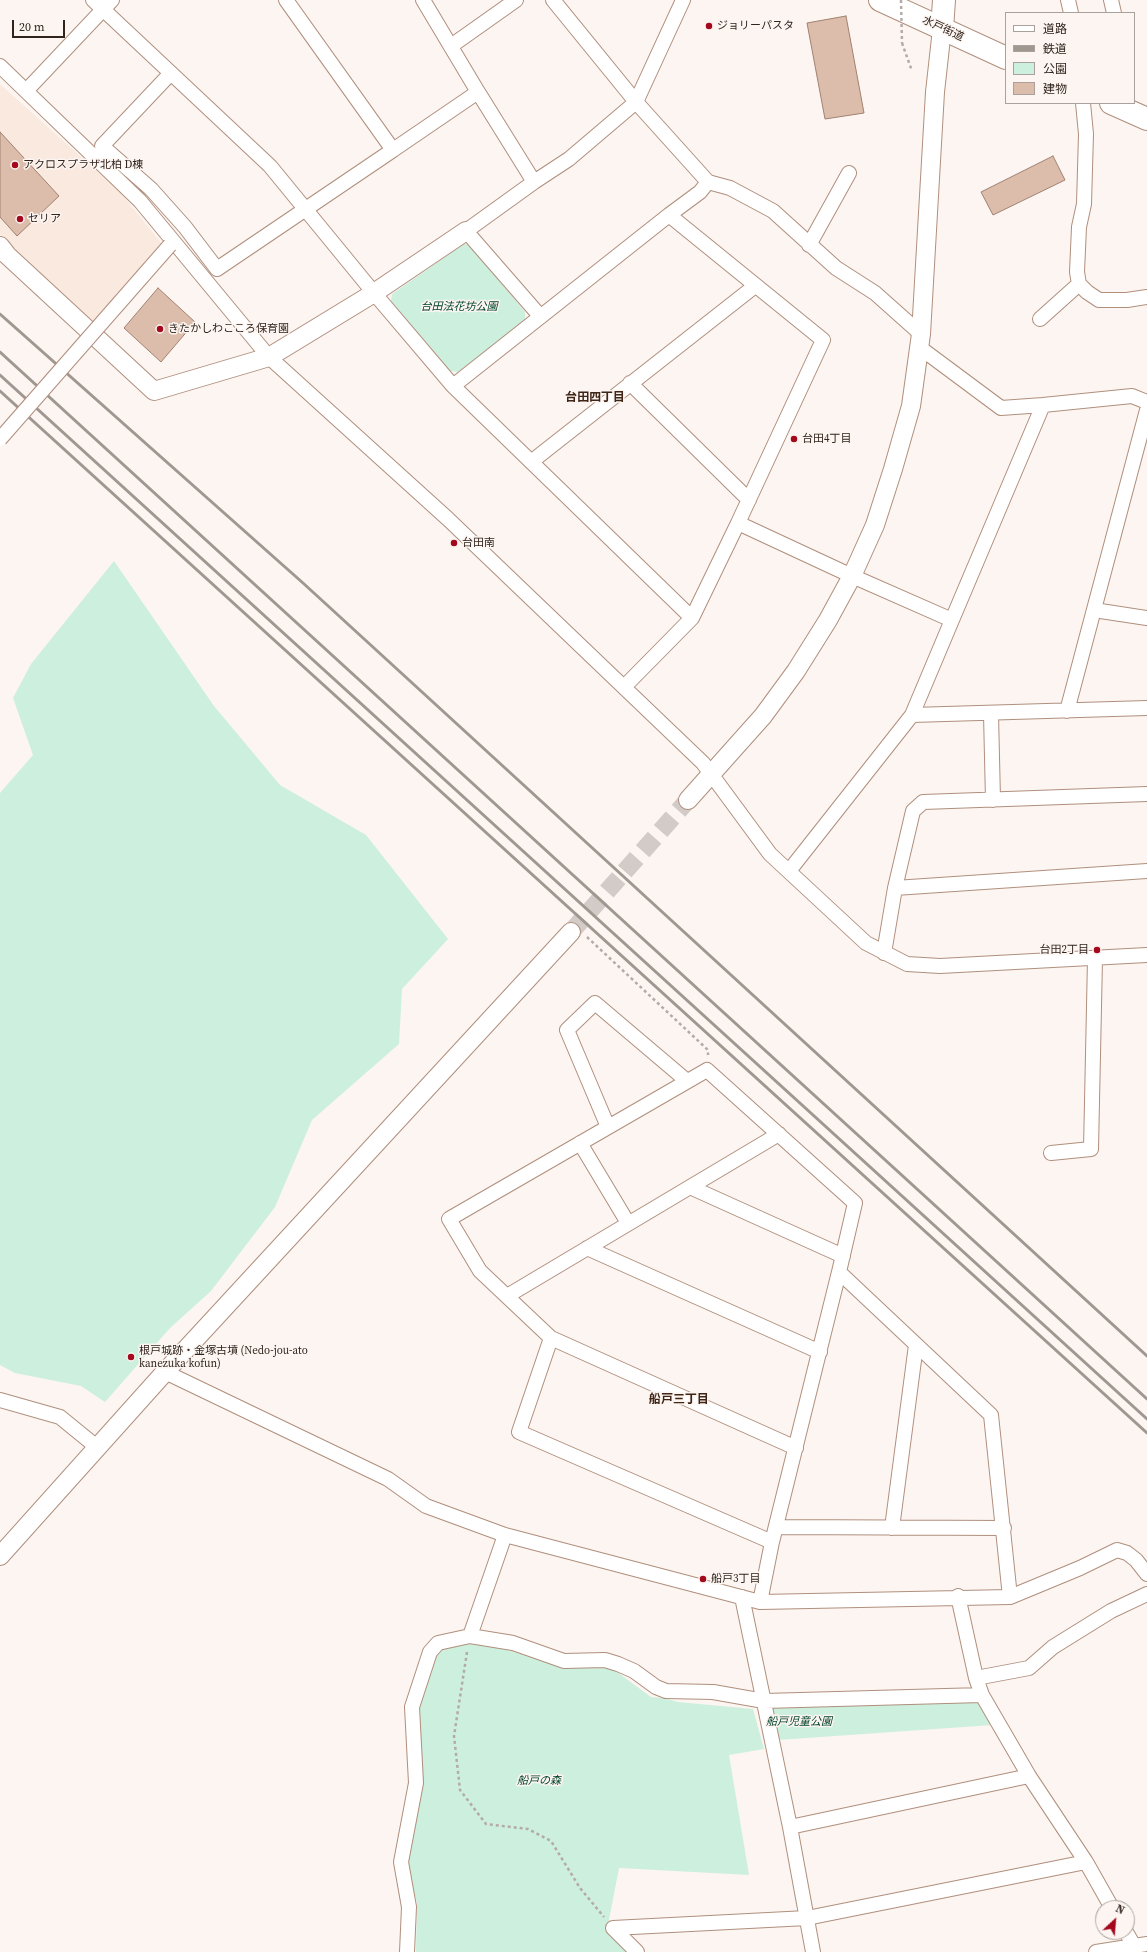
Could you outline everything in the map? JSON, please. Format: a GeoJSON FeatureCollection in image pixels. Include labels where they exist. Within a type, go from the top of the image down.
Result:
{"type":"FeatureCollection","features":[{"type":"Feature","properties":{"kind":"main road","name":"水戸街道"},"geometry":{"type":"LineString","coordinates":[[880,0],[1005,58]]}},
{"type":"Feature","properties":{"kind":"main road"},"geometry":{"type":"LineString","coordinates":[[942,29],[944,0]]}},
{"type":"Feature","properties":{"kind":"main road"},"geometry":{"type":"LineString","coordinates":[[1113,104],[1147,119]]}},
{"type":"Feature","properties":{"kind":"street"},"geometry":{"type":"LineString","coordinates":[[286,0],[393,150]]}},
{"type":"Feature","properties":{"kind":"street"},"geometry":{"type":"LineString","coordinates":[[423,0],[534,182]]}},
{"type":"Feature","properties":{"kind":"street"},"geometry":{"type":"LineString","coordinates":[[451,46],[516,0]]}},
{"type":"Feature","properties":{"kind":"street"},"geometry":{"type":"LineString","coordinates":[[553,0],[636,102],[708,182],[730,188],[773,211],[836,268],[875,293],[920,341],[1001,408],[1132,396],[1147,402]]}},
{"type":"Feature","properties":{"kind":"street"},"geometry":{"type":"LineString","coordinates":[[0,246],[7,255],[154,391],[269,357],[374,293],[466,231],[534,182],[569,159],[636,102],[683,0]]}},
{"type":"Feature","properties":{"kind":"street"},"geometry":{"type":"LineString","coordinates":[[1068,0],[1071,12]]}},
{"type":"Feature","properties":{"kind":"street"},"geometry":{"type":"LineString","coordinates":[[1111,0],[1114,12]]}},
{"type":"Feature","properties":{"kind":"street"},"geometry":{"type":"LineString","coordinates":[[26,91],[103,3],[172,73],[270,166],[374,293],[453,386],[692,618]]}},
{"type":"Feature","properties":{"kind":"street"},"geometry":{"type":"LineString","coordinates":[[688,800],[763,716],[796,671],[828,620],[852,576],[874,525],[893,469],[911,406],[920,341],[935,92],[942,29]]}},
{"type":"Feature","properties":{"kind":"street"},"geometry":{"type":"LineString","coordinates":[[0,66],[140,201],[172,243],[269,357],[442,514],[704,763],[770,854],[866,943],[907,964],[940,966],[1095,959],[1147,955]]}},
{"type":"Feature","properties":{"kind":"street"},"geometry":{"type":"LineString","coordinates":[[172,73],[102,146],[151,189],[184,227],[217,269],[307,210],[478,92]]}},
{"type":"Feature","properties":{"kind":"street"},"geometry":{"type":"LineString","coordinates":[[1083,104],[1086,134],[1084,204],[1079,227],[1077,272],[1079,284],[1087,292],[1099,300],[1127,300],[1147,297]]}},
{"type":"Feature","properties":{"kind":"street"},"geometry":{"type":"LineString","coordinates":[[809,245],[849,173]]}},
{"type":"Feature","properties":{"kind":"street"},"geometry":{"type":"LineString","coordinates":[[453,386],[540,316],[700,192],[708,182]]}},
{"type":"Feature","properties":{"kind":"street"},"geometry":{"type":"LineString","coordinates":[[624,688],[692,618],[749,500],[823,340],[669,215]]}},
{"type":"Feature","properties":{"kind":"street"},"geometry":{"type":"LineString","coordinates":[[466,231],[540,316]]}},
{"type":"Feature","properties":{"kind":"street"},"geometry":{"type":"LineString","coordinates":[[0,439],[172,243]]}},
{"type":"Feature","properties":{"kind":"street"},"geometry":{"type":"LineString","coordinates":[[1040,319],[1079,284]]}},
{"type":"Feature","properties":{"kind":"street"},"geometry":{"type":"LineString","coordinates":[[530,462],[755,286]]}},
{"type":"Feature","properties":{"kind":"street"},"geometry":{"type":"LineString","coordinates":[[630,383],[749,500]]}},
{"type":"Feature","properties":{"kind":"street"},"geometry":{"type":"LineString","coordinates":[[789,871],[912,715],[1043,405]]}},
{"type":"Feature","properties":{"kind":"street"},"geometry":{"type":"LineString","coordinates":[[1067,711],[1147,410]]}},
{"type":"Feature","properties":{"kind":"street"},"geometry":{"type":"LineString","coordinates":[[738,523],[852,576],[952,620]]}},
{"type":"Feature","properties":{"kind":"street"},"geometry":{"type":"LineString","coordinates":[[1094,610],[1147,618]]}},
{"type":"Feature","properties":{"kind":"street"},"geometry":{"type":"LineString","coordinates":[[912,715],[991,714],[1147,708]]}},
{"type":"Feature","properties":{"kind":"street"},"geometry":{"type":"LineString","coordinates":[[991,714],[993,800]]}},
{"type":"Feature","properties":{"kind":"street"},"geometry":{"type":"LineString","coordinates":[[884,953],[895,888],[913,811],[923,802],[1147,794]]}},
{"type":"Feature","properties":{"kind":"street"},"geometry":{"type":"LineString","coordinates":[[895,888],[1147,871]]}},
{"type":"Feature","properties":{"kind":"street"},"geometry":{"type":"LineString","coordinates":[[0,1556],[165,1372],[578,934]]}},
{"type":"Feature","properties":{"kind":"street"},"geometry":{"type":"LineString","coordinates":[[1051,1152],[1091,1149],[1095,959]]}},
{"type":"Feature","properties":{"kind":"street"},"geometry":{"type":"LineString","coordinates":[[608,1127],[567,1030],[595,1003],[687,1081]]}},
{"type":"Feature","properties":{"kind":"street"},"geometry":{"type":"LineString","coordinates":[[760,1602],[772,1542],[796,1448],[820,1352],[855,1203],[707,1070],[448,1219],[480,1271],[552,1338],[796,1448]]}},
{"type":"Feature","properties":{"kind":"street"},"geometry":{"type":"LineString","coordinates":[[507,1296],[779,1134]]}},
{"type":"Feature","properties":{"kind":"street"},"geometry":{"type":"LineString","coordinates":[[580,1143],[628,1224]]}},
{"type":"Feature","properties":{"kind":"street"},"geometry":{"type":"LineString","coordinates":[[690,1187],[843,1256]]}},
{"type":"Feature","properties":{"kind":"street"},"geometry":{"type":"LineString","coordinates":[[587,1248],[820,1352]]}},
{"type":"Feature","properties":{"kind":"street"},"geometry":{"type":"LineString","coordinates":[[839,1272],[991,1415],[1010,1596]]}},
{"type":"Feature","properties":{"kind":"street"},"geometry":{"type":"LineString","coordinates":[[552,1338],[519,1432],[772,1542]]}},
{"type":"Feature","properties":{"kind":"street"},"geometry":{"type":"LineString","coordinates":[[892,1528],[916,1345]]}},
{"type":"Feature","properties":{"kind":"street"},"geometry":{"type":"LineString","coordinates":[[165,1372],[388,1479],[426,1506],[505,1534],[760,1602],[958,1596],[1010,1596],[1080,1568],[1117,1550],[1127,1553],[1136,1560],[1147,1574]]}},
{"type":"Feature","properties":{"kind":"street"},"geometry":{"type":"LineString","coordinates":[[0,1400],[60,1417],[98,1448]]}},
{"type":"Feature","properties":{"kind":"street"},"geometry":{"type":"LineString","coordinates":[[776,1527],[1004,1528]]}},
{"type":"Feature","properties":{"kind":"street"},"geometry":{"type":"LineString","coordinates":[[470,1636],[505,1534]]}},
{"type":"Feature","properties":{"kind":"street"},"geometry":{"type":"LineString","coordinates":[[976,1678],[1029,1668],[1053,1646],[1111,1611],[1147,1594]]}},
{"type":"Feature","properties":{"kind":"street"},"geometry":{"type":"LineString","coordinates":[[958,1596],[976,1678],[982,1695],[1029,1776],[1086,1862],[1107,1900]]}},
{"type":"Feature","properties":{"kind":"street"},"geometry":{"type":"LineString","coordinates":[[742,1597],[790,1826],[813,1952]]}},
{"type":"Feature","properties":{"kind":"street"},"geometry":{"type":"LineString","coordinates":[[407,1952],[408,1907],[401,1862],[416,1783],[412,1707],[430,1652],[438,1643],[470,1636],[513,1643],[564,1661],[605,1660],[618,1664],[634,1671],[656,1687],[666,1691],[713,1692],[764,1701],[982,1695]]}},
{"type":"Feature","properties":{"kind":"street"},"geometry":{"type":"LineString","coordinates":[[790,1826],[1029,1776]]}},
{"type":"Feature","properties":{"kind":"street"},"geometry":{"type":"LineString","coordinates":[[614,1928],[808,1918],[1086,1862]]}},
{"type":"Feature","properties":{"kind":"street"},"geometry":{"type":"LineString","coordinates":[[614,1928],[638,1952]]}},
{"type":"Feature","properties":{"kind":"street"},"geometry":{"type":"LineString","coordinates":[[1096,1952],[1140,1945]]}},
{"type":"Feature","properties":{"kind":"path"},"geometry":{"type":"LineString","coordinates":[[901,0],[902,43],[912,71]]}},
{"type":"Feature","properties":{"kind":"path"},"geometry":{"type":"LineString","coordinates":[[578,934],[708,1050],[707,1070]]}},
{"type":"Feature","properties":{"kind":"path"},"geometry":{"type":"LineString","coordinates":[[470,1636],[454,1736],[460,1790],[486,1824],[528,1828],[551,1841],[580,1888],[614,1928]]}},
{"type":"Feature","properties":{"kind":"shaded area"},"geometry":{"type":"Polygon","coordinates":[[[0,84],[119,191],[163,245],[93,324],[13,251],[0,234],[0,84]]]}},
{"type":"Feature","properties":{"kind":"green space","name":"台田法花坊公園"},"geometry":{"type":"Polygon","coordinates":[[[464,244],[470,245],[525,312],[525,320],[458,372],[450,371],[391,301],[392,294],[464,244]]]}},
{"type":"Feature","properties":{"kind":"green space"},"geometry":{"type":"Polygon","coordinates":[[[114,561],[214,706],[280,785],[366,835],[448,939],[402,989],[399,1044],[312,1120],[275,1207],[211,1291],[170,1328],[105,1402],[81,1386],[15,1373],[0,1365],[0,793],[33,755],[13,698],[31,664],[114,561]]]}},
{"type":"Feature","properties":{"kind":"green space","name":"船戸の森"},"geometry":{"type":"Polygon","coordinates":[[[472,1640],[567,1667],[607,1667],[617,1672],[651,1697],[664,1698],[678,1702],[753,1709],[764,1749],[729,1755],[749,1875],[619,1868],[607,1930],[628,1952],[416,1952],[417,1903],[406,1860],[418,1708],[432,1661],[444,1647],[472,1640]]]}},
{"type":"Feature","properties":{"kind":"green space","name":"船戸児童公園"},"geometry":{"type":"Polygon","coordinates":[[[980,1700],[992,1725],[778,1740],[769,1706],[980,1700]]]}},
{"type":"Feature","properties":{"kind":"building"},"geometry":{"type":"Polygon","coordinates":[[[846,16],[864,113],[825,119],[807,23],[846,16]]]}},
{"type":"Feature","properties":{"kind":"building","name":"アクロスプラザ北柏 D棟"},"geometry":{"type":"Polygon","coordinates":[[[0,132],[59,196],[17,236],[0,217],[0,132]]]}},
{"type":"Feature","properties":{"kind":"building"},"geometry":{"type":"Polygon","coordinates":[[[1053,156],[1065,180],[993,215],[981,192],[1053,156]]]}},
{"type":"Feature","properties":{"kind":"building"},"geometry":{"type":"Polygon","coordinates":[[[158,288],[195,322],[161,362],[124,328],[158,288]]]}},
{"type":"Feature","properties":{"kind":"tunnel"},"geometry":{"type":"LineString","coordinates":[[571,932],[688,800]]}},
{"type":"Feature","properties":{"kind":"railway"},"geometry":{"type":"LineString","coordinates":[[0,314],[303,583],[1147,1356]]}},
{"type":"Feature","properties":{"kind":"railway"},"geometry":{"type":"LineString","coordinates":[[0,352],[1147,1399]]}},
{"type":"Feature","properties":{"kind":"railway"},"geometry":{"type":"LineString","coordinates":[[0,375],[1147,1419]]}},
{"type":"Feature","properties":{"kind":"railway"},"geometry":{"type":"LineString","coordinates":[[0,391],[1147,1433]]}},
{"type":"Feature","properties":{"kind":"place","name":"ジョリーパスタ"},"geometry":{"type":"Point","coordinates":[709,26]}},
{"type":"Feature","properties":{"kind":"place","name":"アクロスプラザ北柏 D棟"},"geometry":{"type":"Point","coordinates":[15,165]}},
{"type":"Feature","properties":{"kind":"place","name":"セリア"},"geometry":{"type":"Point","coordinates":[20,219]}},
{"type":"Feature","properties":{"kind":"place","name":"きたかしわこころ保育園"},"geometry":{"type":"Point","coordinates":[160,329]}},
{"type":"Feature","properties":{"kind":"place","name":"台田4丁目"},"geometry":{"type":"Point","coordinates":[794,439]}},
{"type":"Feature","properties":{"kind":"place","name":"台田南"},"geometry":{"type":"Point","coordinates":[454,543]}},
{"type":"Feature","properties":{"kind":"place","name":"台田2丁目"},"geometry":{"type":"Point","coordinates":[1097,950]}},
{"type":"Feature","properties":{"kind":"place","name":"根戸城跡・金塚古墳 (Nedo-jou-ato kanezuka kofun)"},"geometry":{"type":"Point","coordinates":[131,1357]}},
{"type":"Feature","properties":{"kind":"place","name":"船戸3丁目"},"geometry":{"type":"Point","coordinates":[703,1579]}},
{"type":"Feature","properties":{"kind":"district","name":"台田四丁目"},"geometry":{"type":"Point","coordinates":[595,398]}},
{"type":"Feature","properties":{"kind":"district","name":"船戸三丁目"},"geometry":{"type":"Point","coordinates":[679,1400]}}]}
